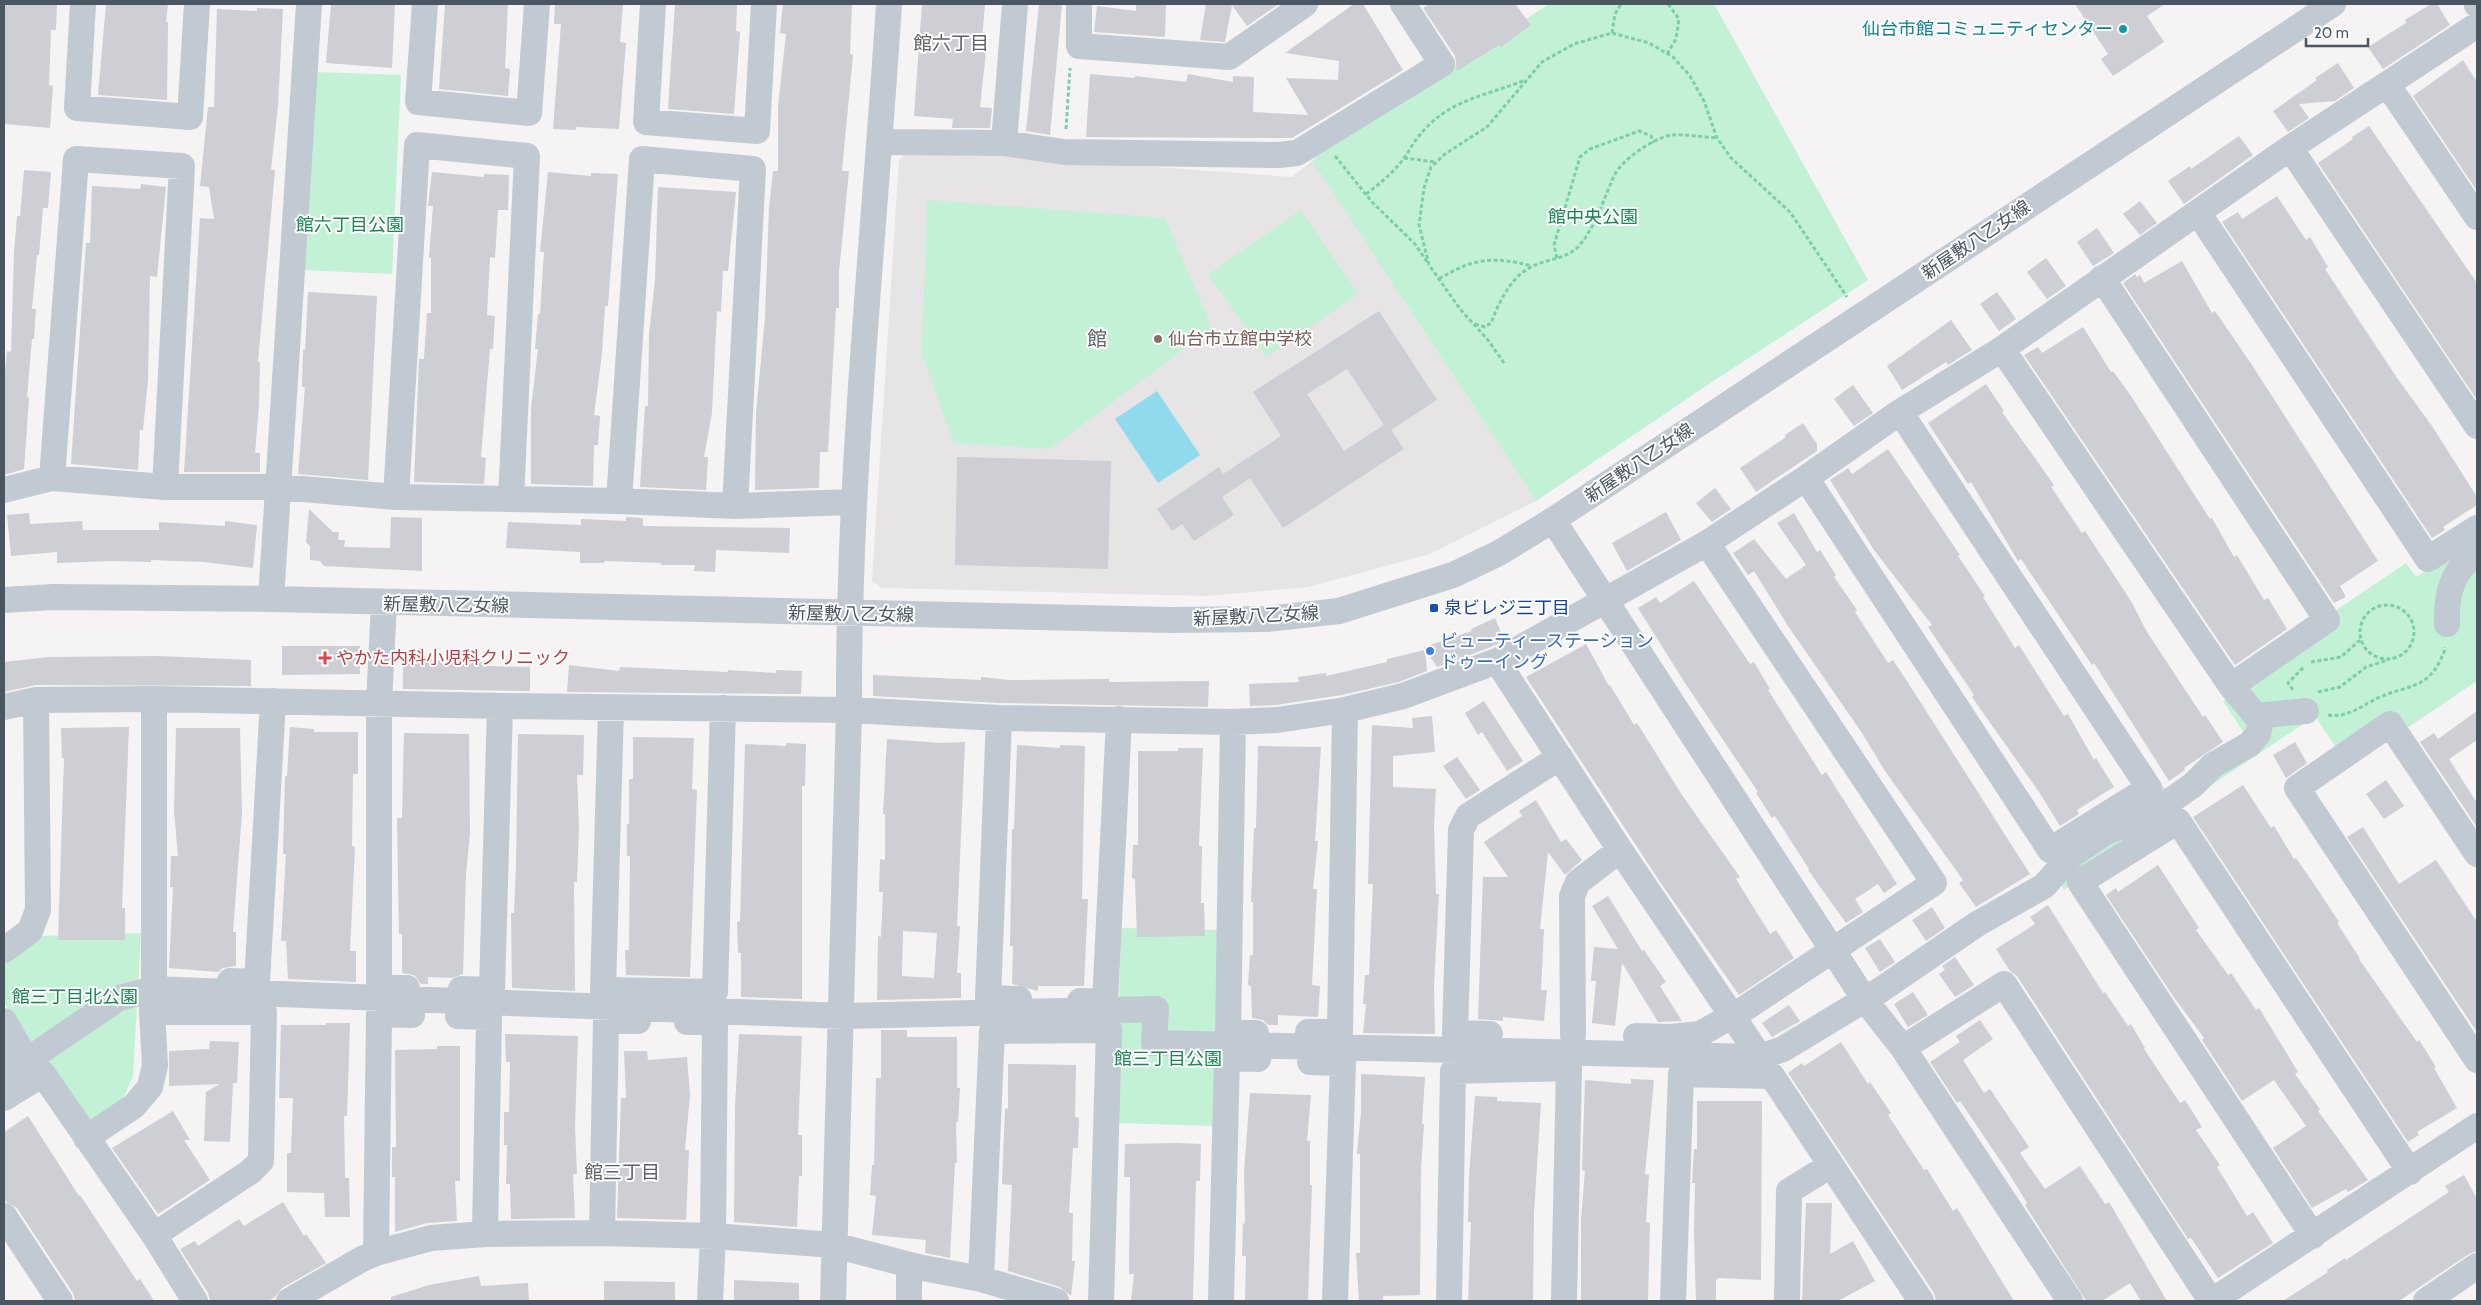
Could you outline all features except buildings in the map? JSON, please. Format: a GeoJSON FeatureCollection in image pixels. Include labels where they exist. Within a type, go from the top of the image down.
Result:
{"type":"FeatureCollection","features":[{"type":"Feature","properties":{"kind":"street"},"geometry":{"type":"LineString","coordinates":[[83,4],[77,108],[190,117],[197,4]]}},
{"type":"Feature","properties":{"kind":"street"},"geometry":{"type":"LineString","coordinates":[[271,599],[310,4]]}},
{"type":"Feature","properties":{"kind":"street"},"geometry":{"type":"LineString","coordinates":[[424,4],[418,102],[529,113],[537,4]]}},
{"type":"Feature","properties":{"kind":"street"},"geometry":{"type":"LineString","coordinates":[[653,4],[646,122],[757,131],[764,4]]}},
{"type":"Feature","properties":{"kind":"street"},"geometry":{"type":"LineString","coordinates":[[833,1301],[849,710],[848,614],[854,502],[889,4]]}},
{"type":"Feature","properties":{"kind":"street"},"geometry":{"type":"LineString","coordinates":[[1004,143],[1016,4]]}},
{"type":"Feature","properties":{"kind":"street"},"geometry":{"type":"LineString","coordinates":[[1079,4],[1079,46],[1228,57],[1305,4]]}},
{"type":"Feature","properties":{"kind":"street"},"geometry":{"type":"LineString","coordinates":[[880,142],[1004,143],[1064,152],[1279,155],[1297,153],[1442,64],[1402,4]]}},
{"type":"Feature","properties":{"kind":"street","name":"新屋敷八乙女線"},"geometry":{"type":"LineString","coordinates":[[4,600],[53,597],[271,599],[848,614],[1171,620],[1266,619],[1339,611],[1453,574],[1499,553],[1553,520],[2333,4]]}},
{"type":"Feature","properties":{"kind":"street"},"geometry":{"type":"LineString","coordinates":[[4,707],[36,700],[154,699],[611,708],[849,710],[999,718],[1233,722],[1278,720],[1345,710],[1403,696],[1497,661],[1707,543],[1806,478],[1900,412],[2002,349],[2290,148],[2477,25]]}},
{"type":"Feature","properties":{"kind":"street"},"geometry":{"type":"LineString","coordinates":[[2387,84],[2477,217]]}},
{"type":"Feature","properties":{"kind":"street"},"geometry":{"type":"LineString","coordinates":[[396,497],[418,146],[527,156],[511,499]]}},
{"type":"Feature","properties":{"kind":"street"},"geometry":{"type":"LineString","coordinates":[[2290,148],[2477,426]]}},
{"type":"Feature","properties":{"kind":"street"},"geometry":{"type":"LineString","coordinates":[[52,478],[76,159],[182,166],[164,487]]}},
{"type":"Feature","properties":{"kind":"street"},"geometry":{"type":"LineString","coordinates":[[620,501],[642,159],[753,169],[735,506]]}},
{"type":"Feature","properties":{"kind":"street"},"geometry":{"type":"LineString","coordinates":[[2198,214],[2428,560],[2477,528]]}},
{"type":"Feature","properties":{"kind":"street"},"geometry":{"type":"LineString","coordinates":[[2102,278],[2327,620],[2231,686]]}},
{"type":"Feature","properties":{"kind":"street"},"geometry":{"type":"LineString","coordinates":[[2002,349],[2231,686],[2256,716],[2262,716],[2306,703]]}},
{"type":"Feature","properties":{"kind":"street"},"geometry":{"type":"LineString","coordinates":[[1806,478],[2050,850],[2149,788],[1900,412]]}},
{"type":"Feature","properties":{"kind":"street"},"geometry":{"type":"LineString","coordinates":[[4,490],[52,478],[164,487],[279,487],[396,497],[620,501],[735,506],[854,502]]}},
{"type":"Feature","properties":{"kind":"street"},"geometry":{"type":"LineString","coordinates":[[1553,520],[1864,1000],[1903,1048],[2070,1301]]}},
{"type":"Feature","properties":{"kind":"street"},"geometry":{"type":"LineString","coordinates":[[1560,757],[1468,816],[1461,830],[1455,1034],[1670,1037],[1700,1034],[1744,1009],[1934,883],[1707,543]]}},
{"type":"Feature","properties":{"kind":"street"},"geometry":{"type":"LineString","coordinates":[[2447,624],[2446,600],[2453,578],[2466,560],[2477,553]]}},
{"type":"Feature","properties":{"kind":"street"},"geometry":{"type":"LineString","coordinates":[[384,603],[379,703],[379,988],[492,990],[500,706]]}},
{"type":"Feature","properties":{"kind":"street"},"geometry":{"type":"LineString","coordinates":[[1497,661],[1730,1016],[1760,1057]]}},
{"type":"Feature","properties":{"kind":"street"},"geometry":{"type":"LineString","coordinates":[[86,1138],[134,1106],[150,1088],[155,1065],[153,992],[154,699]]}},
{"type":"Feature","properties":{"kind":"street"},"geometry":{"type":"LineString","coordinates":[[4,950],[30,930],[38,910],[36,700]]}},
{"type":"Feature","properties":{"kind":"street"},"geometry":{"type":"LineString","coordinates":[[4,1076],[118,998],[153,992],[257,982],[273,701]]}},
{"type":"Feature","properties":{"kind":"street"},"geometry":{"type":"LineString","coordinates":[[611,708],[603,990],[715,992],[723,708]]}},
{"type":"Feature","properties":{"kind":"street"},"geometry":{"type":"LineString","coordinates":[[1233,722],[1228,1033],[1340,1032],[1345,710]]}},
{"type":"Feature","properties":{"kind":"street"},"geometry":{"type":"LineString","coordinates":[[153,992],[842,1016],[1156,1009],[1154,1043],[1760,1057],[1783,1050],[1864,1000],[1977,924],[2044,886],[2072,855],[2106,832],[2140,819],[2160,808],[2193,785],[2213,765],[2250,744],[2258,734],[2262,716]]}},
{"type":"Feature","properties":{"kind":"street"},"geometry":{"type":"LineString","coordinates":[[999,718],[988,998],[1106,1002],[1119,719]]}},
{"type":"Feature","properties":{"kind":"street"},"geometry":{"type":"LineString","coordinates":[[2477,854],[2390,724],[2297,788],[2477,1060]]}},
{"type":"Feature","properties":{"kind":"street"},"geometry":{"type":"LineString","coordinates":[[2313,1236],[2080,882],[2178,821],[2410,1172]]}},
{"type":"Feature","properties":{"kind":"street"},"geometry":{"type":"LineString","coordinates":[[1573,1035],[1572,896],[1578,882],[1620,850]]}},
{"type":"Feature","properties":{"kind":"street"},"geometry":{"type":"LineString","coordinates":[[1903,1048],[2004,984],[2212,1301],[2477,1126]]}},
{"type":"Feature","properties":{"kind":"street"},"geometry":{"type":"LineString","coordinates":[[153,992],[264,1012],[261,1161],[250,1172],[154,1235]]}},
{"type":"Feature","properties":{"kind":"street"},"geometry":{"type":"LineString","coordinates":[[376,1253],[379,1014],[489,1017],[486,1234]]}},
{"type":"Feature","properties":{"kind":"street"},"geometry":{"type":"LineString","coordinates":[[602,1233],[606,1020],[715,1022],[713,1236],[710,1301]]}},
{"type":"Feature","properties":{"kind":"street"},"geometry":{"type":"LineString","coordinates":[[4,1021],[19,1047],[4,1057]]}},
{"type":"Feature","properties":{"kind":"street"},"geometry":{"type":"LineString","coordinates":[[981,1278],[992,1031],[1109,1030],[1101,1301]]}},
{"type":"Feature","properties":{"kind":"street"},"geometry":{"type":"LineString","coordinates":[[1221,1301],[1227,1058],[1343,1063],[1335,1301]]}},
{"type":"Feature","properties":{"kind":"street"},"geometry":{"type":"LineString","coordinates":[[1449,1301],[1453,1071],[1569,1068],[1564,1301]]}},
{"type":"Feature","properties":{"kind":"street"},"geometry":{"type":"LineString","coordinates":[[4,1098],[43,1074],[154,1235],[195,1301]]}},
{"type":"Feature","properties":{"kind":"street"},"geometry":{"type":"LineString","coordinates":[[1673,1301],[1681,1074],[1772,1076],[1921,1301]]}},
{"type":"Feature","properties":{"kind":"street"},"geometry":{"type":"LineString","coordinates":[[1787,1301],[1789,1191],[1831,1165]]}},
{"type":"Feature","properties":{"kind":"street"},"geometry":{"type":"LineString","coordinates":[[4,1216],[60,1301]]}},
{"type":"Feature","properties":{"kind":"street"},"geometry":{"type":"LineString","coordinates":[[289,1301],[376,1253],[431,1238],[486,1234],[602,1233],[713,1236],[834,1245],[909,1265],[981,1278],[1041,1299]]}},
{"type":"Feature","properties":{"kind":"street"},"geometry":{"type":"LineString","coordinates":[[909,1265],[909,1301]]}},
{"type":"Feature","properties":{"kind":"street"},"geometry":{"type":"LineString","coordinates":[[2426,1301],[2477,1266]]}},
{"type":"Feature","properties":{"kind":"path"},"geometry":{"type":"LineString","coordinates":[[1612,33],[1615,14],[1621,4]]}},
{"type":"Feature","properties":{"kind":"path"},"geometry":{"type":"LineString","coordinates":[[1667,54],[1676,39],[1679,19],[1668,4]]}},
{"type":"Feature","properties":{"kind":"path"},"geometry":{"type":"LineString","coordinates":[[1429,265],[1419,225],[1424,188],[1431,167],[1487,127],[1542,62],[1574,44],[1612,33],[1649,43],[1667,54],[1690,76],[1704,101],[1717,138],[1731,158],[1790,212],[1850,302]]}},
{"type":"Feature","properties":{"kind":"path"},"geometry":{"type":"LineString","coordinates":[[1064,152],[1071,61],[1079,46]]}},
{"type":"Feature","properties":{"kind":"path"},"geometry":{"type":"LineString","coordinates":[[1366,194],[1386,179],[1404,158],[1416,139],[1429,124],[1442,114],[1468,98],[1500,90],[1526,80]]}},
{"type":"Feature","properties":{"kind":"path"},"geometry":{"type":"LineString","coordinates":[[1557,258],[1554,245],[1580,157],[1590,149],[1639,131],[1651,136],[1653,142]]}},
{"type":"Feature","properties":{"kind":"path"},"geometry":{"type":"LineString","coordinates":[[1474,324],[1485,327],[1492,323],[1498,304],[1518,276],[1533,266],[1557,258],[1576,248],[1590,231],[1614,174],[1626,160],[1653,142],[1670,135],[1717,138]]}},
{"type":"Feature","properties":{"kind":"path"},"geometry":{"type":"LineString","coordinates":[[1319,141],[1344,166],[1366,194],[1415,244],[1439,279],[1504,363]]}},
{"type":"Feature","properties":{"kind":"path"},"geometry":{"type":"LineString","coordinates":[[1404,158],[1437,162]]}},
{"type":"Feature","properties":{"kind":"path"},"geometry":{"type":"LineString","coordinates":[[1439,279],[1452,271],[1484,259],[1512,261],[1533,266]]}},
{"type":"Feature","properties":{"kind":"path"},"geometry":{"type":"LineString","coordinates":[[2306,703],[2340,687],[2366,667],[2404,653],[2414,638],[2414,629],[2406,613],[2390,605],[2373,609],[2362,622],[2360,640],[2341,657],[2314,660],[2294,675],[2288,683],[2306,703],[2338,717],[2354,712],[2382,696],[2412,688],[2434,673],[2445,651],[2447,624]]}},
{"type":"Feature","properties":{"kind":"path"},"geometry":{"type":"LineString","coordinates":[[2360,640],[2371,654],[2388,660]]}},
{"type":"Feature","properties":{"kind":"shaded area","name":"仙台市立館中学校"},"geometry":{"type":"Polygon","coordinates":[[[910,149],[1292,177],[1312,161],[1536,501],[1430,554],[1308,587],[1206,596],[882,588],[872,581],[899,160],[910,149]]]}},
{"type":"Feature","properties":{"kind":"green space","name":"館中央公園"},"geometry":{"type":"Polygon","coordinates":[[[1549,4],[1714,4],[1868,280],[1706,386],[1536,501],[1312,161],[1325,149],[1549,4]]]}},
{"type":"Feature","properties":{"kind":"green space","name":"館六丁目公園"},"geometry":{"type":"Polygon","coordinates":[[[316,72],[401,75],[392,274],[302,270],[316,72]]]}},
{"type":"Feature","properties":{"kind":"green space"},"geometry":{"type":"Polygon","coordinates":[[[927,200],[1165,218],[1212,328],[1050,449],[954,443],[922,354],[927,200]]]}},
{"type":"Feature","properties":{"kind":"green space"},"geometry":{"type":"Polygon","coordinates":[[[1301,210],[1358,294],[1266,357],[1208,274],[1301,210]]]}},
{"type":"Feature","properties":{"kind":"green space"},"geometry":{"type":"Polygon","coordinates":[[[2477,537],[2477,681],[2407,728],[2339,752],[2315,716],[2173,811],[2176,815],[2064,890],[2049,860],[2162,785],[2166,790],[2246,736],[2223,701],[2339,624],[2332,613],[2406,563],[2416,577],[2477,537]]]}},
{"type":"Feature","properties":{"kind":"green space","name":"館三丁目公園"},"geometry":{"type":"Polygon","coordinates":[[[1121,928],[1221,930],[1216,1126],[1116,1123],[1121,928]]]}},
{"type":"Feature","properties":{"kind":"green space","name":"館三丁目北公園"},"geometry":{"type":"Polygon","coordinates":[[[141,933],[133,1076],[122,1101],[90,1122],[48,1062],[4,1090],[31,1047],[4,1002],[4,959],[38,936],[141,933]]]}},
{"type":"Feature","properties":{"kind":"water"},"geometry":{"type":"Polygon","coordinates":[[[1157,391],[1200,455],[1158,483],[1115,419],[1157,391]]]}},
{"type":"Feature","properties":{"kind":"place","name":"仙台市館コミュニティセンター"},"geometry":{"type":"Point","coordinates":[2123,29]}},
{"type":"Feature","properties":{"kind":"place","name":"仙台市立館中学校"},"geometry":{"type":"Point","coordinates":[1158,339]}},
{"type":"Feature","properties":{"kind":"place","name":"泉ビレジ三丁目"},"geometry":{"type":"Point","coordinates":[1434,608]}},
{"type":"Feature","properties":{"kind":"place","name":"ビューティーステーション ドゥーイング"},"geometry":{"type":"Point","coordinates":[1430,651]}},
{"type":"Feature","properties":{"kind":"place","name":"やかた内科小児科クリニック"},"geometry":{"type":"Point","coordinates":[325,658]}},
{"type":"Feature","properties":{"kind":"district","name":"館六丁目"},"geometry":{"type":"Point","coordinates":[951,43]}},
{"type":"Feature","properties":{"kind":"district","name":"館"},"geometry":{"type":"Point","coordinates":[1097,339]}},
{"type":"Feature","properties":{"kind":"district","name":"館三丁目"},"geometry":{"type":"Point","coordinates":[622,1172]}}]}
